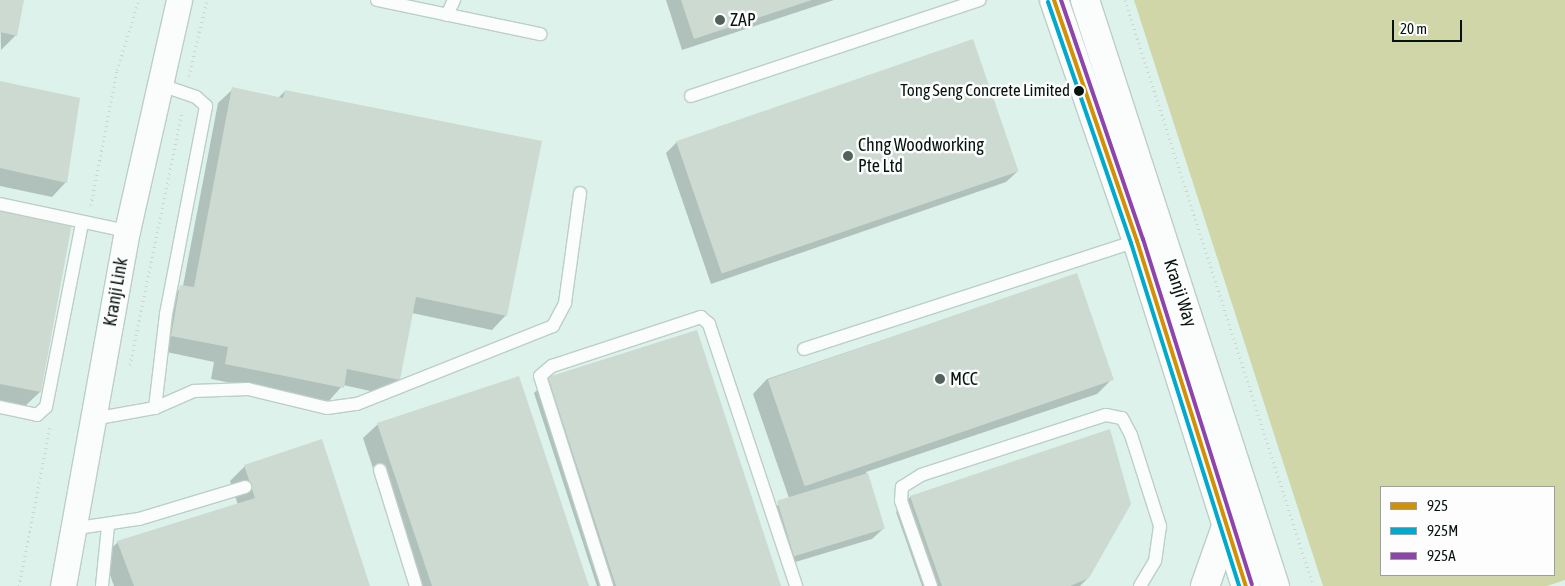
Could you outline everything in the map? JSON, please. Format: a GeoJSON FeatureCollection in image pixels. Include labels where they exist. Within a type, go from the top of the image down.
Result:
{"type":"FeatureCollection","features":[{"type":"Feature","properties":{"kind":"main road","name":"Kranji Way"},"geometry":{"type":"LineString","coordinates":[[1054,0],[1137,241],[1246,586]]}},
{"type":"Feature","properties":{"kind":"main road","name":"Kranji Way"},"geometry":{"type":"LineString","coordinates":[[1085,0],[1275,586]]}},
{"type":"Feature","properties":{"kind":"main road"},"geometry":{"type":"LineString","coordinates":[[1206,586],[1227,524]]}},
{"type":"Feature","properties":{"kind":"street","name":"Kranji Link"},"geometry":{"type":"LineString","coordinates":[[63,586],[71,529],[127,231],[162,85],[179,0]]}},
{"type":"Feature","properties":{"kind":"lane"},"geometry":{"type":"LineString","coordinates":[[377,0],[540,34]]}},
{"type":"Feature","properties":{"kind":"lane"},"geometry":{"type":"LineString","coordinates":[[447,15],[454,0]]}},
{"type":"Feature","properties":{"kind":"lane"},"geometry":{"type":"LineString","coordinates":[[690,96],[980,0]]}},
{"type":"Feature","properties":{"kind":"lane"},"geometry":{"type":"LineString","coordinates":[[155,408],[166,314],[206,106],[185,93],[162,85]]}},
{"type":"Feature","properties":{"kind":"lane"},"geometry":{"type":"LineString","coordinates":[[93,419],[155,408],[194,391],[248,389],[327,408],[357,404],[553,326],[565,303],[580,193]]}},
{"type":"Feature","properties":{"kind":"lane"},"geometry":{"type":"LineString","coordinates":[[0,204],[82,223],[127,231]]}},
{"type":"Feature","properties":{"kind":"lane"},"geometry":{"type":"LineString","coordinates":[[0,407],[37,415],[46,407],[82,223]]}},
{"type":"Feature","properties":{"kind":"lane"},"geometry":{"type":"LineString","coordinates":[[804,349],[1137,241]]}},
{"type":"Feature","properties":{"kind":"lane"},"geometry":{"type":"LineString","coordinates":[[607,586],[540,376],[552,366],[701,317],[709,324],[796,586]]}},
{"type":"Feature","properties":{"kind":"lane"},"geometry":{"type":"LineString","coordinates":[[931,586],[901,501],[902,487],[921,475],[1106,415],[1122,418],[1131,435],[1160,526],[1155,561],[1140,586]]}},
{"type":"Feature","properties":{"kind":"lane"},"geometry":{"type":"LineString","coordinates":[[380,470],[416,586]]}},
{"type":"Feature","properties":{"kind":"lane"},"geometry":{"type":"LineString","coordinates":[[71,529],[108,526],[244,487]]}},
{"type":"Feature","properties":{"kind":"lane"},"geometry":{"type":"LineString","coordinates":[[102,586],[108,526]]}},
{"type":"Feature","properties":{"kind":"path"},"geometry":{"type":"LineString","coordinates":[[127,376],[185,93],[207,0]]}},
{"type":"Feature","properties":{"kind":"path"},"geometry":{"type":"LineString","coordinates":[[1125,0],[1312,582]]}},
{"type":"Feature","properties":{"kind":"green space"},"geometry":{"type":"Polygon","coordinates":[[[1134,0],[1565,0],[1565,580],[1547,586],[1323,586],[1134,0]]]}},
{"type":"Feature","properties":{"kind":"building"},"geometry":{"type":"Polygon","coordinates":[[[0,0],[24,0],[17,36],[0,32],[0,0]]]}},
{"type":"Feature","properties":{"kind":"building","name":"ZAP"},"geometry":{"type":"Polygon","coordinates":[[[681,0],[812,0],[694,39],[681,0]]]}},
{"type":"Feature","properties":{"kind":"building","name":"Chng Woodworking Pte Ltd"},"geometry":{"type":"Polygon","coordinates":[[[973,39],[1019,171],[722,274],[676,141],[973,39]]]}},
{"type":"Feature","properties":{"kind":"building"},"geometry":{"type":"Polygon","coordinates":[[[0,81],[80,98],[67,183],[0,168],[0,81]]]}},
{"type":"Feature","properties":{"kind":"building"},"geometry":{"type":"Polygon","coordinates":[[[232,87],[283,98],[285,90],[542,141],[507,316],[416,297],[400,380],[347,369],[344,388],[225,364],[228,347],[171,336],[180,285],[194,287],[232,87]]]}},
{"type":"Feature","properties":{"kind":"building"},"geometry":{"type":"Polygon","coordinates":[[[0,210],[72,223],[41,392],[0,384],[0,210]]]}},
{"type":"Feature","properties":{"kind":"building","name":"MCC"},"geometry":{"type":"Polygon","coordinates":[[[1077,273],[1114,380],[805,486],[768,379],[1077,273]]]}},
{"type":"Feature","properties":{"kind":"building"},"geometry":{"type":"Polygon","coordinates":[[[697,330],[781,586],[616,586],[548,377],[697,330]]]}},
{"type":"Feature","properties":{"kind":"building"},"geometry":{"type":"Polygon","coordinates":[[[519,376],[589,586],[432,586],[377,423],[519,376]]]}},
{"type":"Feature","properties":{"kind":"building"},"geometry":{"type":"Polygon","coordinates":[[[1110,429],[1131,504],[1089,578],[1070,586],[942,586],[910,496],[1110,429]]]}},
{"type":"Feature","properties":{"kind":"building"},"geometry":{"type":"Polygon","coordinates":[[[322,439],[370,586],[134,586],[117,541],[255,498],[244,465],[322,439]]]}},
{"type":"Feature","properties":{"kind":"building"},"geometry":{"type":"Polygon","coordinates":[[[868,473],[885,528],[794,556],[777,501],[868,473]]]}},
{"type":"Feature","properties":{"kind":"transit line","name":"925"},"geometry":{"type":"LineString","coordinates":[[1054,0],[1137,241],[1246,586]]}},
{"type":"Feature","properties":{"kind":"transit line","name":"925A"},"geometry":{"type":"LineString","coordinates":[[1061,0],[1143,239],[1252,584]]}},
{"type":"Feature","properties":{"kind":"transit line","name":"925M"},"geometry":{"type":"LineString","coordinates":[[1048,2],[1131,243],[1239,586]]}},
{"type":"Feature","properties":{"kind":"place","name":"ZAP"},"geometry":{"type":"Point","coordinates":[720,20]}},
{"type":"Feature","properties":{"kind":"place","name":"Tong Seng Concrete Limited"},"geometry":{"type":"Point","coordinates":[1079,91]}},
{"type":"Feature","properties":{"kind":"place","name":"Chng Woodworking Pte Ltd"},"geometry":{"type":"Point","coordinates":[848,156]}},
{"type":"Feature","properties":{"kind":"place","name":"MCC"},"geometry":{"type":"Point","coordinates":[940,379]}}]}
